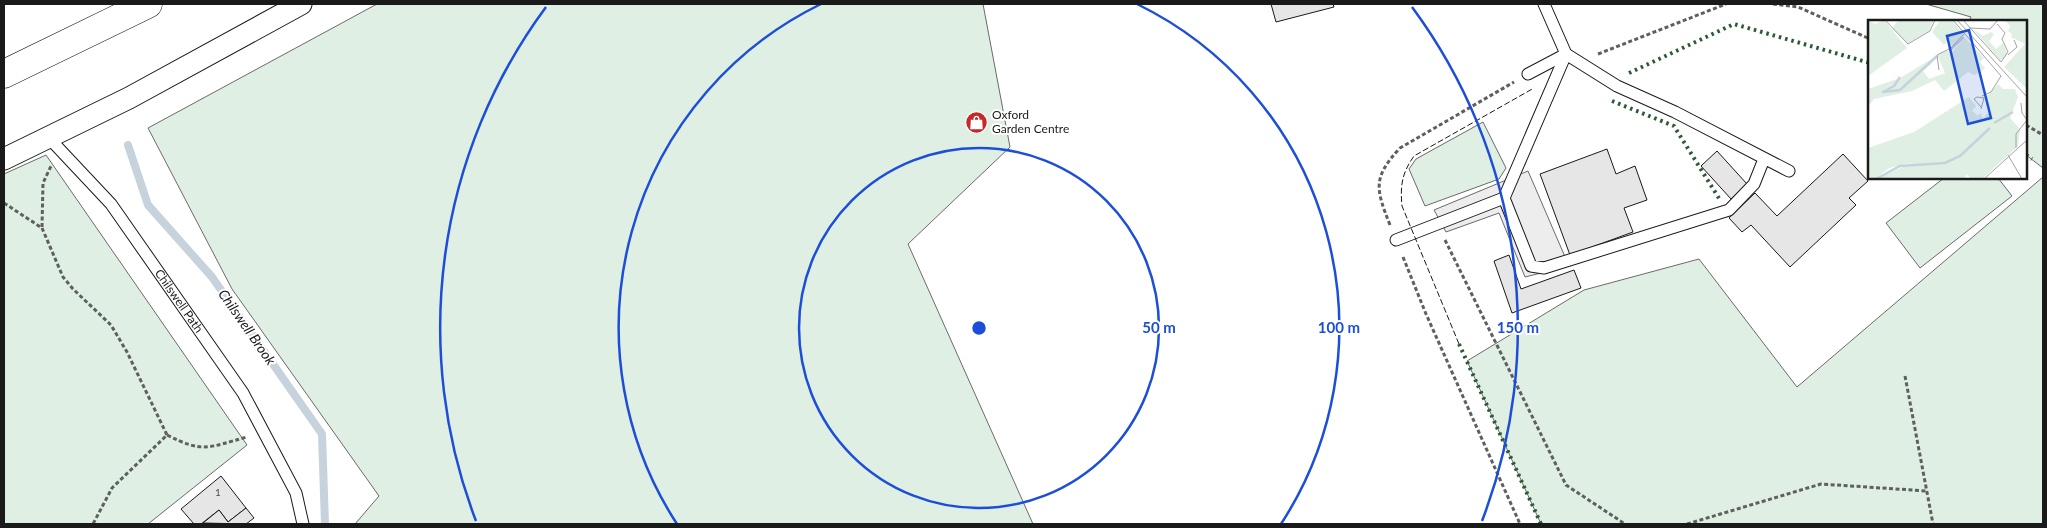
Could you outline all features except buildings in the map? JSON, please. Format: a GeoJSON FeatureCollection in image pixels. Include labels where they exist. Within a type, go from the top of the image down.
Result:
{"type":"FeatureCollection","features":[{"type":"Feature","properties":{"kind":"highway"},"geometry":{"type":"LineString","coordinates":[[4,74],[148,4]]}},
{"type":"Feature","properties":{"kind":"street"},"geometry":{"type":"LineString","coordinates":[[4,159],[54,144],[129,98],[302,4]]}},
{"type":"Feature","properties":{"kind":"lane"},"geometry":{"type":"LineString","coordinates":[[1544,4],[1566,54],[1617,86],[1675,112],[1789,171]]}},
{"type":"Feature","properties":{"kind":"lane"},"geometry":{"type":"LineString","coordinates":[[1528,74],[1566,54]]}},
{"type":"Feature","properties":{"kind":"lane"},"geometry":{"type":"LineString","coordinates":[[1396,240],[1504,198],[1566,54]]}},
{"type":"Feature","properties":{"kind":"lane","name":"Chilswell Path"},"geometry":{"type":"LineString","coordinates":[[54,144],[111,204],[243,393],[296,493],[303,524]]}},
{"type":"Feature","properties":{"kind":"lane"},"geometry":{"type":"LineString","coordinates":[[1504,198],[1531,266],[1544,268],[1728,210],[1754,184],[1764,159]]}},
{"type":"Feature","properties":{"kind":"path"},"geometry":{"type":"LineString","coordinates":[[1579,62],[1726,4]]}},
{"type":"Feature","properties":{"kind":"path"},"geometry":{"type":"LineString","coordinates":[[1773,4],[1798,7],[1868,38]]}},
{"type":"Feature","properties":{"kind":"path"},"geometry":{"type":"LineString","coordinates":[[1520,524],[1426,314],[1382,204],[1378,181],[1385,164],[1400,148],[1528,74]]}},
{"type":"Feature","properties":{"kind":"path"},"geometry":{"type":"LineString","coordinates":[[2027,127],[2043,136]]}},
{"type":"Feature","properties":{"kind":"path"},"geometry":{"type":"LineString","coordinates":[[54,144],[43,183],[42,228],[63,277],[72,289],[106,319],[115,332],[167,435],[188,446],[205,448],[264,432]]}},
{"type":"Feature","properties":{"kind":"path"},"geometry":{"type":"LineString","coordinates":[[4,203],[42,228]]}},
{"type":"Feature","properties":{"kind":"path"},"geometry":{"type":"LineString","coordinates":[[1437,224],[1566,486],[1625,524]]}},
{"type":"Feature","properties":{"kind":"path"},"geometry":{"type":"LineString","coordinates":[[1905,376],[1934,524]]}},
{"type":"Feature","properties":{"kind":"path"},"geometry":{"type":"LineString","coordinates":[[93,524],[112,488],[167,435]]}},
{"type":"Feature","properties":{"kind":"path"},"geometry":{"type":"LineString","coordinates":[[1687,524],[1822,484],[1927,491]]}},
{"type":"Feature","properties":{"kind":"green space"},"geometry":{"type":"Polygon","coordinates":[[[377,4],[983,4],[1010,147],[908,244],[1033,524],[355,524],[379,496],[232,289],[148,128],[377,4]]]}},
{"type":"Feature","properties":{"kind":"green space"},"geometry":{"type":"Polygon","coordinates":[[[1926,4],[2043,4],[2043,168],[2027,156],[2027,20],[1970,20],[1971,17],[1926,4]]]}},
{"type":"Feature","properties":{"kind":"green space"},"geometry":{"type":"Polygon","coordinates":[[[1483,122],[1506,168],[1499,179],[1425,206],[1409,169],[1416,159],[1483,122]]]}},
{"type":"Feature","properties":{"kind":"green space"},"geometry":{"type":"Polygon","coordinates":[[[46,155],[247,445],[148,524],[4,524],[4,174],[46,155]]]}},
{"type":"Feature","properties":{"kind":"green space"},"geometry":{"type":"Polygon","coordinates":[[[2043,177],[2043,524],[1541,524],[1467,361],[1584,290],[1699,259],[1797,387],[2043,177]]]}},
{"type":"Feature","properties":{"kind":"green space"},"geometry":{"type":"Polygon","coordinates":[[[1943,179],[1999,179],[2012,196],[1920,268],[1886,223],[1943,179]]]}},
{"type":"Feature","properties":{"kind":"shaded area"},"geometry":{"type":"Polygon","coordinates":[[[1528,171],[1569,266],[1525,277],[1499,213],[1446,232],[1434,210],[1528,171]]]}},
{"type":"Feature","properties":{"kind":"waterway","name":"Chilswell Brook"},"geometry":{"type":"LineString","coordinates":[[128,145],[148,205],[212,277],[322,434],[325,524]]}},
{"type":"Feature","properties":{"kind":"hedge"},"geometry":{"type":"LineString","coordinates":[[1629,73],[1734,24],[1868,62]]}},
{"type":"Feature","properties":{"kind":"hedge"},"geometry":{"type":"LineString","coordinates":[[1612,101],[1674,126],[1720,200]]}},
{"type":"Feature","properties":{"kind":"hedge"},"geometry":{"type":"LineString","coordinates":[[2027,156],[2032,159]]}},
{"type":"Feature","properties":{"kind":"hedge"},"geometry":{"type":"LineString","coordinates":[[1459,344],[1541,524]]}},
{"type":"Feature","properties":{"kind":"fence"},"geometry":{"type":"LineString","coordinates":[[1459,344],[1402,206],[1401,192],[1404,174],[1414,156],[1534,88]]}},
{"type":"Feature","properties":{"kind":"place","name":"Oxford Garden Centre"},"geometry":{"type":"Point","coordinates":[976,122]}}]}
